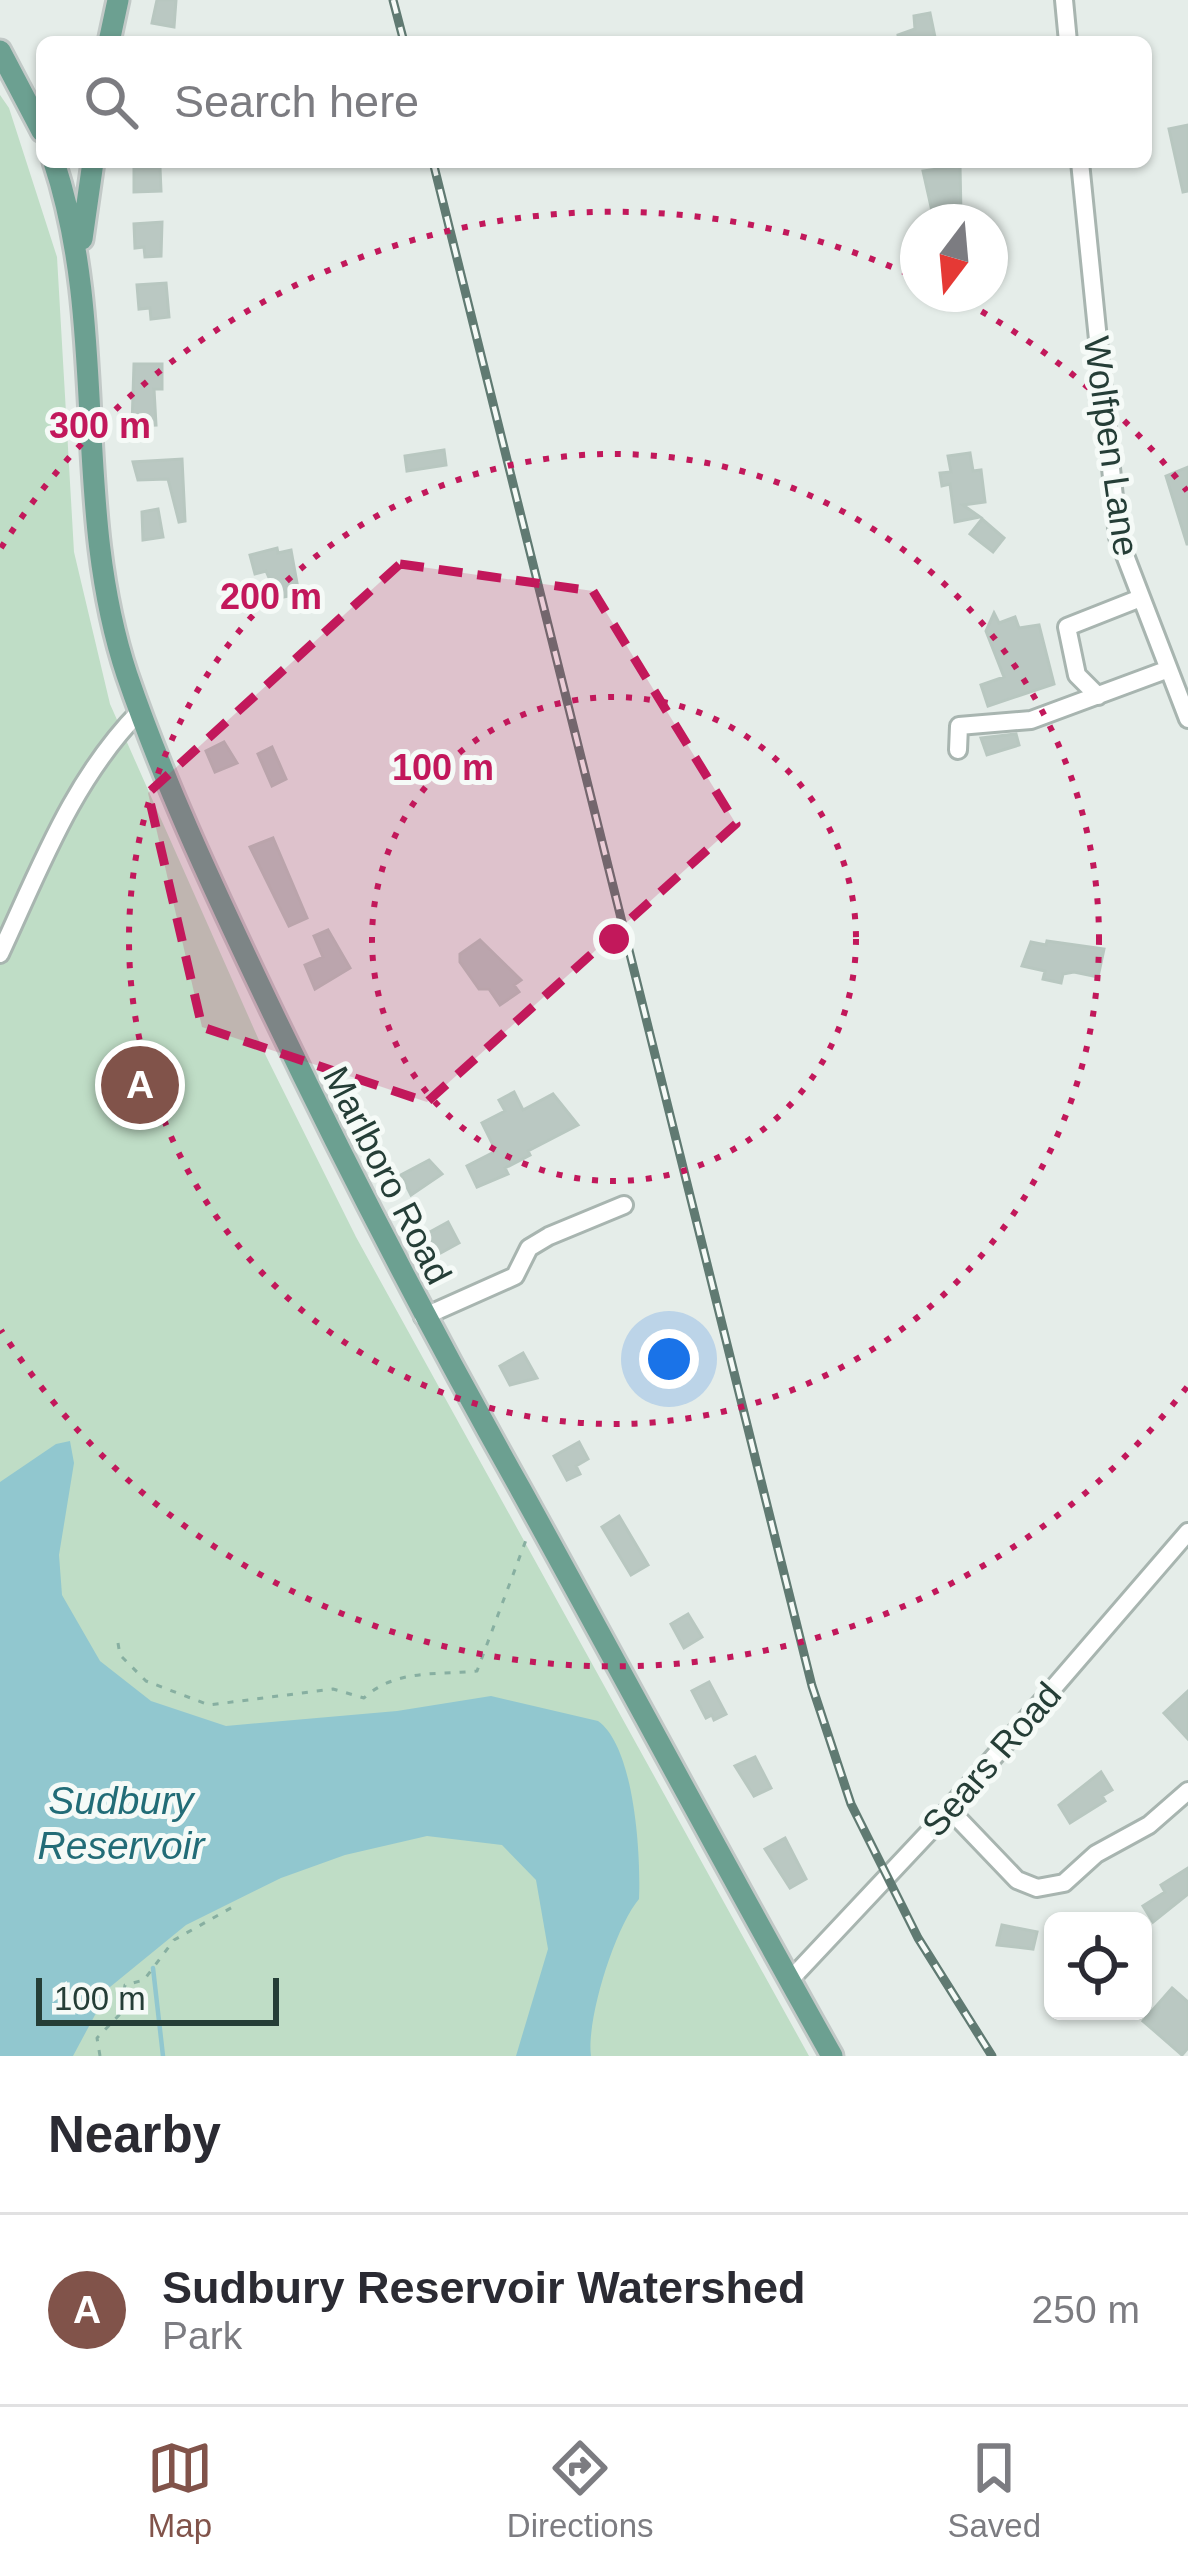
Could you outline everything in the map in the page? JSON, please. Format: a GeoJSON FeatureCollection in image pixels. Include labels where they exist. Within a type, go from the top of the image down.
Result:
{"type":"FeatureCollection","features":[{"type":"Feature","properties":{"kind":"main road"},"geometry":{"type":"LineString","coordinates":[[110,36],[118,0]]}},
{"type":"Feature","properties":{"kind":"main road"},"geometry":{"type":"LineString","coordinates":[[0,51],[36,120]]}},
{"type":"Feature","properties":{"kind":"main road","name":"Marlboro Road"},"geometry":{"type":"LineString","coordinates":[[57,168],[79,257],[95,517],[113,624],[140,711],[224,912],[423,1317],[832,2056]]}},
{"type":"Feature","properties":{"kind":"main road","name":"Marlboro Road"},"geometry":{"type":"LineString","coordinates":[[79,257],[92,168]]}},
{"type":"Feature","properties":{"kind":"street"},"geometry":{"type":"LineString","coordinates":[[1063,0],[1067,36]]}},
{"type":"Feature","properties":{"kind":"street","name":"Wolfpen Lane"},"geometry":{"type":"LineString","coordinates":[[1081,168],[1118,537],[1188,719]]}},
{"type":"Feature","properties":{"kind":"street"},"geometry":{"type":"LineString","coordinates":[[1098,696],[1077,675],[1067,627],[1138,599]]}},
{"type":"Feature","properties":{"kind":"street"},"geometry":{"type":"LineString","coordinates":[[958,750],[959,726],[1031,719],[1166,670]]}},
{"type":"Feature","properties":{"kind":"street"},"geometry":{"type":"LineString","coordinates":[[0,954],[43,856],[101,750],[140,711]]}},
{"type":"Feature","properties":{"kind":"street"},"geometry":{"type":"LineString","coordinates":[[423,1317],[515,1276],[529,1248],[549,1236],[624,1205]]}},
{"type":"Feature","properties":{"kind":"street","name":"Sears Road"},"geometry":{"type":"LineString","coordinates":[[789,1981],[949,1809],[1188,1532]]}},
{"type":"Feature","properties":{"kind":"street"},"geometry":{"type":"LineString","coordinates":[[949,1809],[1017,1880],[1037,1888],[1064,1883],[1188,1791]]}},
{"type":"Feature","properties":{"kind":"path"},"geometry":{"type":"LineString","coordinates":[[118,1643],[120,1655],[146,1681],[209,1705],[333,1689],[364,1698],[401,1676],[477,1671],[527,1538],[540,1526]]}},
{"type":"Feature","properties":{"kind":"path"},"geometry":{"type":"LineString","coordinates":[[100,2056],[98,2038],[120,2014],[125,1985],[144,1980],[174,1940],[238,1904]]}},
{"type":"Feature","properties":{"kind":"highlighted area"},"geometry":{"type":"Polygon","coordinates":[[[400,564],[593,591],[736,824],[427,1102],[202,1027],[148,793],[400,564]]]}},
{"type":"Feature","properties":{"kind":"green space"},"geometry":{"type":"Polygon","coordinates":[[[0,95],[9,108],[57,257],[74,552],[110,704],[266,1056],[356,1237],[809,2056],[0,2056],[0,95]]]}},
{"type":"Feature","properties":{"kind":"water","name":"Sudbury Reservoir"},"geometry":{"type":"Polygon","coordinates":[[[70,1441],[74,1463],[59,1555],[62,1595],[100,1661],[151,1701],[226,1726],[397,1711],[491,1696],[598,1721],[610,1734],[633,1804],[639,1899],[604,1974],[593,2020],[591,2056],[516,2056],[548,1949],[536,1880],[502,1845],[427,1836],[345,1855],[281,1878],[186,1925],[110,1987],[73,2056],[0,2056],[0,1482],[56,1444],[70,1441]]]}},
{"type":"Feature","properties":{"kind":"building"},"geometry":{"type":"Polygon","coordinates":[[[157,0],[176,0],[174,27],[152,23],[157,0]]]}},
{"type":"Feature","properties":{"kind":"building"},"geometry":{"type":"Polygon","coordinates":[[[930,13],[935,36],[898,36],[915,29],[914,16],[930,13]]]}},
{"type":"Feature","properties":{"kind":"building"},"geometry":{"type":"Polygon","coordinates":[[[1188,125],[1188,191],[1183,192],[1169,129],[1188,125]]]}},
{"type":"Feature","properties":{"kind":"building"},"geometry":{"type":"Polygon","coordinates":[[[160,168],[161,191],[134,192],[134,169],[160,168]]]}},
{"type":"Feature","properties":{"kind":"building"},"geometry":{"type":"Polygon","coordinates":[[[960,168],[961,204],[930,204],[923,171],[960,168]]]}},
{"type":"Feature","properties":{"kind":"building"},"geometry":{"type":"Polygon","coordinates":[[[162,222],[161,256],[145,257],[144,247],[135,248],[134,224],[162,222]]]}},
{"type":"Feature","properties":{"kind":"building"},"geometry":{"type":"Polygon","coordinates":[[[166,283],[169,317],[151,319],[150,308],[139,309],[137,285],[166,283]]]}},
{"type":"Feature","properties":{"kind":"building"},"geometry":{"type":"Polygon","coordinates":[[[134,364],[162,364],[162,389],[154,389],[156,425],[132,426],[134,364]]]}},
{"type":"Feature","properties":{"kind":"building"},"geometry":{"type":"Polygon","coordinates":[[[444,450],[446,465],[407,471],[405,456],[444,450]]]}},
{"type":"Feature","properties":{"kind":"building"},"geometry":{"type":"Polygon","coordinates":[[[970,453],[973,471],[981,470],[985,502],[963,505],[980,517],[955,522],[950,484],[942,486],[940,473],[951,472],[948,456],[970,453]]]}},
{"type":"Feature","properties":{"kind":"building"},"geometry":{"type":"Polygon","coordinates":[[[182,459],[185,521],[179,522],[168,479],[138,480],[133,462],[182,459]]]}},
{"type":"Feature","properties":{"kind":"building"},"geometry":{"type":"Polygon","coordinates":[[[1188,467],[1188,544],[1187,544],[1166,476],[1188,467]]]}},
{"type":"Feature","properties":{"kind":"building"},"geometry":{"type":"Polygon","coordinates":[[[158,509],[163,537],[143,540],[142,512],[158,509]]]}},
{"type":"Feature","properties":{"kind":"building"},"geometry":{"type":"Polygon","coordinates":[[[982,519],[1004,538],[993,552],[970,534],[982,519]]]}},
{"type":"Feature","properties":{"kind":"building"},"geometry":{"type":"Polygon","coordinates":[[[277,548],[278,553],[291,550],[299,594],[278,598],[266,571],[255,574],[250,555],[277,548]]]}},
{"type":"Feature","properties":{"kind":"building"},"geometry":{"type":"Polygon","coordinates":[[[994,613],[999,623],[1015,617],[1019,628],[1039,625],[1054,684],[988,706],[981,685],[1004,677],[986,631],[994,613]]]}},
{"type":"Feature","properties":{"kind":"building"},"geometry":{"type":"Polygon","coordinates":[[[1016,734],[1019,745],[987,755],[981,738],[1016,734]]]}},
{"type":"Feature","properties":{"kind":"building"},"geometry":{"type":"Polygon","coordinates":[[[224,742],[237,763],[215,772],[206,751],[224,742]]]}},
{"type":"Feature","properties":{"kind":"building"},"geometry":{"type":"Polygon","coordinates":[[[272,747],[286,779],[272,786],[258,754],[272,747]]]}},
{"type":"Feature","properties":{"kind":"building"},"geometry":{"type":"Polygon","coordinates":[[[273,838],[307,918],[289,926],[250,847],[273,838]]]}},
{"type":"Feature","properties":{"kind":"building"},"geometry":{"type":"Polygon","coordinates":[[[328,930],[350,968],[315,989],[305,965],[323,957],[314,936],[328,930]]]}},
{"type":"Feature","properties":{"kind":"building"},"geometry":{"type":"Polygon","coordinates":[[[480,940],[521,980],[514,985],[519,992],[500,1005],[489,989],[479,989],[460,962],[460,954],[480,940]]]}},
{"type":"Feature","properties":{"kind":"building"},"geometry":{"type":"Polygon","coordinates":[[[1047,941],[1104,949],[1098,977],[1074,972],[1063,974],[1061,983],[1043,979],[1045,971],[1022,966],[1031,942],[1046,945],[1047,941]]]}},
{"type":"Feature","properties":{"kind":"building"},"geometry":{"type":"Polygon","coordinates":[[[514,1092],[523,1110],[553,1094],[578,1125],[528,1151],[530,1155],[505,1168],[508,1174],[477,1187],[467,1166],[496,1151],[482,1123],[505,1111],[499,1100],[514,1092]]]}},
{"type":"Feature","properties":{"kind":"building"},"geometry":{"type":"Polygon","coordinates":[[[429,1160],[442,1174],[411,1195],[401,1175],[429,1160]]]}},
{"type":"Feature","properties":{"kind":"building"},"geometry":{"type":"Polygon","coordinates":[[[448,1222],[459,1243],[437,1255],[426,1234],[448,1222]]]}},
{"type":"Feature","properties":{"kind":"building"},"geometry":{"type":"Polygon","coordinates":[[[523,1353],[537,1378],[510,1385],[500,1366],[523,1353]]]}},
{"type":"Feature","properties":{"kind":"building"},"geometry":{"type":"Polygon","coordinates":[[[579,1442],[588,1459],[576,1466],[580,1474],[567,1480],[554,1456],[579,1442]]]}},
{"type":"Feature","properties":{"kind":"building"},"geometry":{"type":"Polygon","coordinates":[[[619,1516],[648,1565],[631,1575],[602,1527],[619,1516]]]}},
{"type":"Feature","properties":{"kind":"building"},"geometry":{"type":"Polygon","coordinates":[[[688,1614],[702,1637],[684,1648],[671,1624],[688,1614]]]}},
{"type":"Feature","properties":{"kind":"building"},"geometry":{"type":"Polygon","coordinates":[[[709,1682],[726,1714],[714,1720],[712,1715],[706,1718],[692,1691],[709,1682]]]}},
{"type":"Feature","properties":{"kind":"building"},"geometry":{"type":"Polygon","coordinates":[[[1188,1691],[1188,1739],[1164,1713],[1188,1691]]]}},
{"type":"Feature","properties":{"kind":"building"},"geometry":{"type":"Polygon","coordinates":[[[755,1757],[771,1788],[754,1796],[735,1766],[755,1757]]]}},
{"type":"Feature","properties":{"kind":"building"},"geometry":{"type":"Polygon","coordinates":[[[1101,1772],[1112,1790],[1102,1796],[1105,1801],[1070,1823],[1059,1805],[1101,1772]]]}},
{"type":"Feature","properties":{"kind":"building"},"geometry":{"type":"Polygon","coordinates":[[[785,1838],[806,1879],[790,1888],[765,1849],[785,1838]]]}},
{"type":"Feature","properties":{"kind":"building"},"geometry":{"type":"Polygon","coordinates":[[[1188,1868],[1188,1894],[1153,1922],[1152,1912],[1143,1906],[1165,1892],[1161,1885],[1188,1868]]]}},
{"type":"Feature","properties":{"kind":"building"},"geometry":{"type":"Polygon","coordinates":[[[1002,1925],[1037,1932],[1033,1949],[997,1945],[1002,1925]]]}},
{"type":"Feature","properties":{"kind":"building"},"geometry":{"type":"Polygon","coordinates":[[[1172,1988],[1188,2002],[1188,2048],[1182,2055],[1143,2021],[1152,2020],[1152,2011],[1172,1988]]]}},
{"type":"Feature","properties":{"kind":"waterway"},"geometry":{"type":"LineString","coordinates":[[153,1968],[163,2056]]}},
{"type":"Feature","properties":{"kind":"railway"},"geometry":{"type":"LineString","coordinates":[[393,0],[402,36]]}},
{"type":"Feature","properties":{"kind":"railway"},"geometry":{"type":"LineString","coordinates":[[434,168],[812,1686],[851,1804],[918,1938],[992,2056]]}},
{"type":"Feature","properties":{"kind":"place","name":"Sudbury Reservoir Watershed"},"geometry":{"type":"Point","coordinates":[140,1085]}}]}
